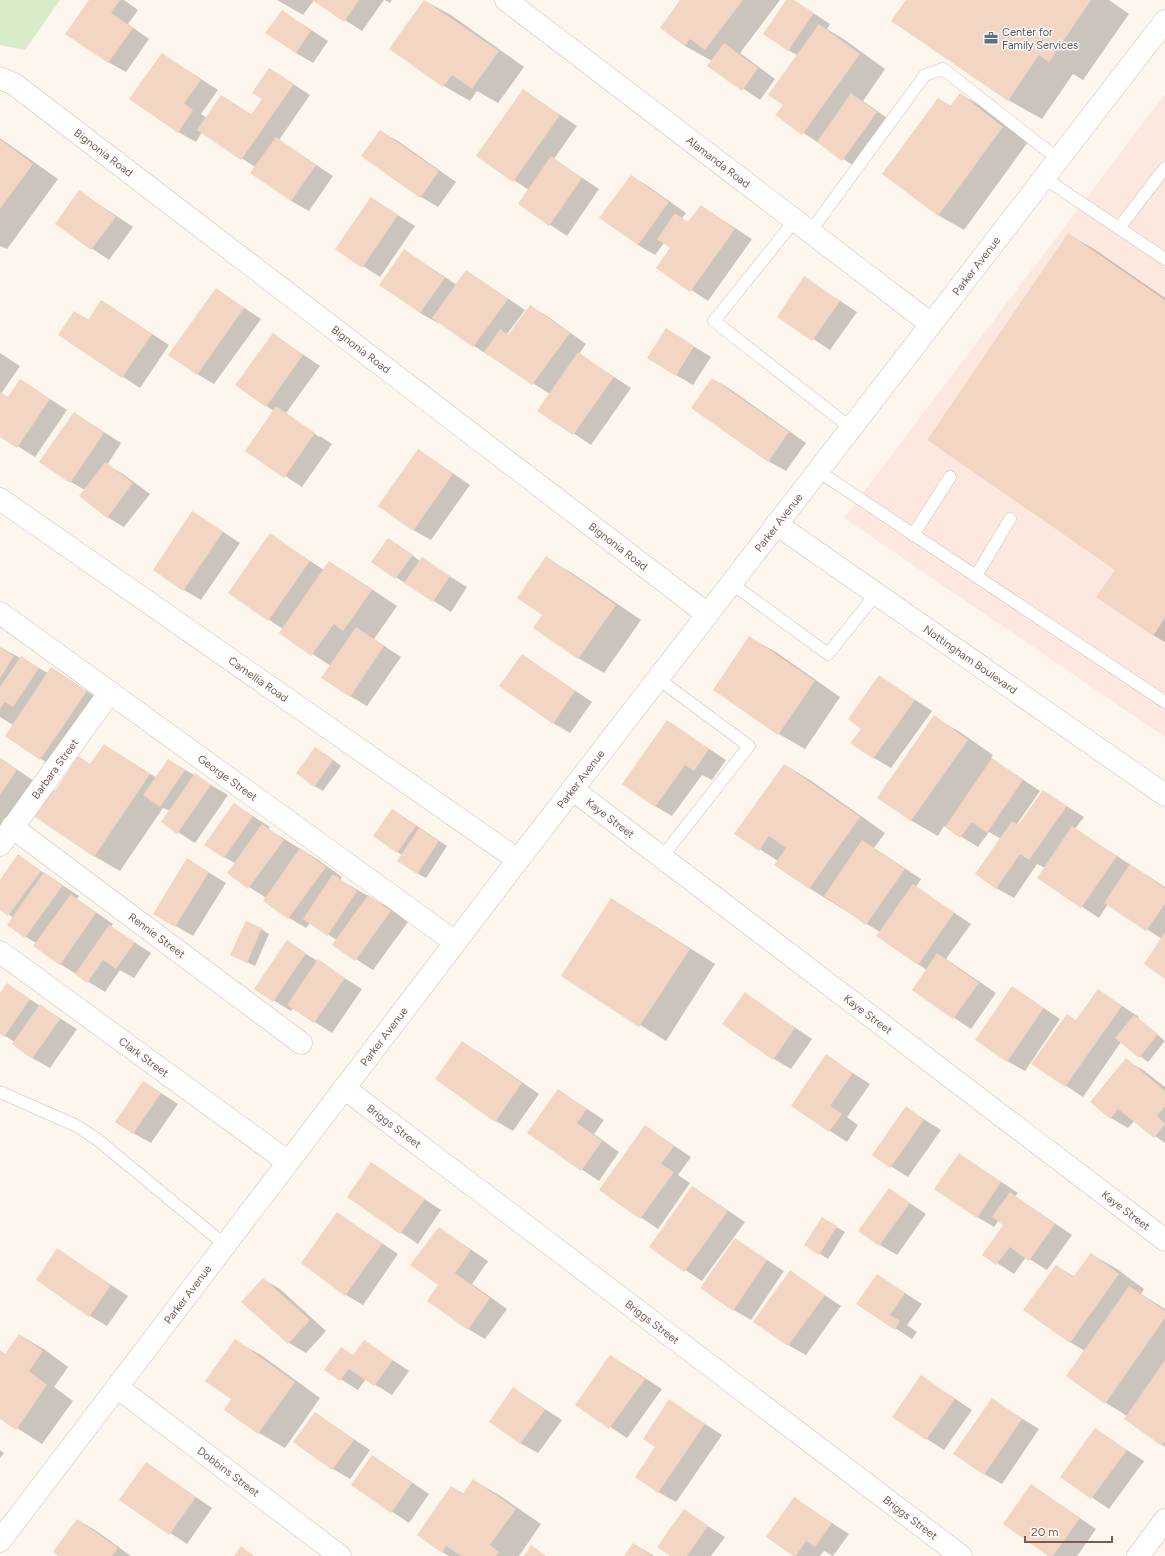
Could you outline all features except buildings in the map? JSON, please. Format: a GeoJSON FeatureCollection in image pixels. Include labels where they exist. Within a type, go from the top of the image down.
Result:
{"type":"FeatureCollection","features":[{"type":"Feature","properties":{"kind":"street","name":"Alamanda Road"},"geometry":{"type":"LineString","coordinates":[[506,0],[931,324]]}},
{"type":"Feature","properties":{"kind":"street","name":"Parker Avenue"},"geometry":{"type":"LineString","coordinates":[[0,1541],[572,789],[1165,21]]}},
{"type":"Feature","properties":{"kind":"street","name":"Bignonia Road"},"geometry":{"type":"LineString","coordinates":[[7,81],[707,614]]}},
{"type":"Feature","properties":{"kind":"street","name":"Camellia Road"},"geometry":{"type":"LineString","coordinates":[[0,499],[518,860]]}},
{"type":"Feature","properties":{"kind":"street","name":"Nottingham Boulevard"},"geometry":{"type":"LineString","coordinates":[[776,524],[1165,795]]}},
{"type":"Feature","properties":{"kind":"street","name":"George Street"},"geometry":{"type":"LineString","coordinates":[[0,613],[455,942]]}},
{"type":"Feature","properties":{"kind":"street","name":"Barbara Street"},"geometry":{"type":"LineString","coordinates":[[0,845],[110,692]]}},
{"type":"Feature","properties":{"kind":"street","name":"Kaye Street"},"geometry":{"type":"LineString","coordinates":[[572,789],[1165,1240]]}},
{"type":"Feature","properties":{"kind":"street","name":"Rennie Street"},"geometry":{"type":"LineString","coordinates":[[12,827],[301,1043]]}},
{"type":"Feature","properties":{"kind":"street","name":"Clark Street"},"geometry":{"type":"LineString","coordinates":[[0,952],[288,1162]]}},
{"type":"Feature","properties":{"kind":"street","name":"Briggs Street"},"geometry":{"type":"LineString","coordinates":[[344,1088],[961,1556]]}},
{"type":"Feature","properties":{"kind":"street","name":"Dobbins Street"},"geometry":{"type":"LineString","coordinates":[[118,1387],[340,1556]]}},
{"type":"Feature","properties":{"kind":"street"},"geometry":{"type":"LineString","coordinates":[[1138,1556],[1165,1520]]}},
{"type":"Feature","properties":{"kind":"lane"},"geometry":{"type":"LineString","coordinates":[[851,428],[714,321],[803,226],[925,75],[943,69],[1058,159]]}},
{"type":"Feature","properties":{"kind":"lane"},"geometry":{"type":"LineString","coordinates":[[1119,228],[1165,168]]}},
{"type":"Feature","properties":{"kind":"lane"},"geometry":{"type":"LineString","coordinates":[[1044,178],[1165,259]]}},
{"type":"Feature","properties":{"kind":"lane"},"geometry":{"type":"LineString","coordinates":[[818,471],[1165,702]]}},
{"type":"Feature","properties":{"kind":"lane"},"geometry":{"type":"LineString","coordinates":[[913,535],[950,477]]}},
{"type":"Feature","properties":{"kind":"lane"},"geometry":{"type":"LineString","coordinates":[[976,576],[1010,519]]}},
{"type":"Feature","properties":{"kind":"lane"},"geometry":{"type":"LineString","coordinates":[[731,583],[828,654],[876,594]]}},
{"type":"Feature","properties":{"kind":"lane"},"geometry":{"type":"LineString","coordinates":[[658,678],[749,746],[662,857]]}},
{"type":"Feature","properties":{"kind":"lane"},"geometry":{"type":"LineString","coordinates":[[0,1092],[77,1126],[98,1140],[225,1245]]}},
{"type":"Feature","properties":{"kind":"shaded area"},"geometry":{"type":"Polygon","coordinates":[[[1165,94],[1165,737],[844,518],[1165,94]]]}},
{"type":"Feature","properties":{"kind":"green space"},"geometry":{"type":"Polygon","coordinates":[[[0,0],[60,0],[25,50],[0,45],[0,0]]]}},
{"type":"Feature","properties":{"kind":"place","name":"Center for Family Services"},"geometry":{"type":"Point","coordinates":[991,38]}}]}
